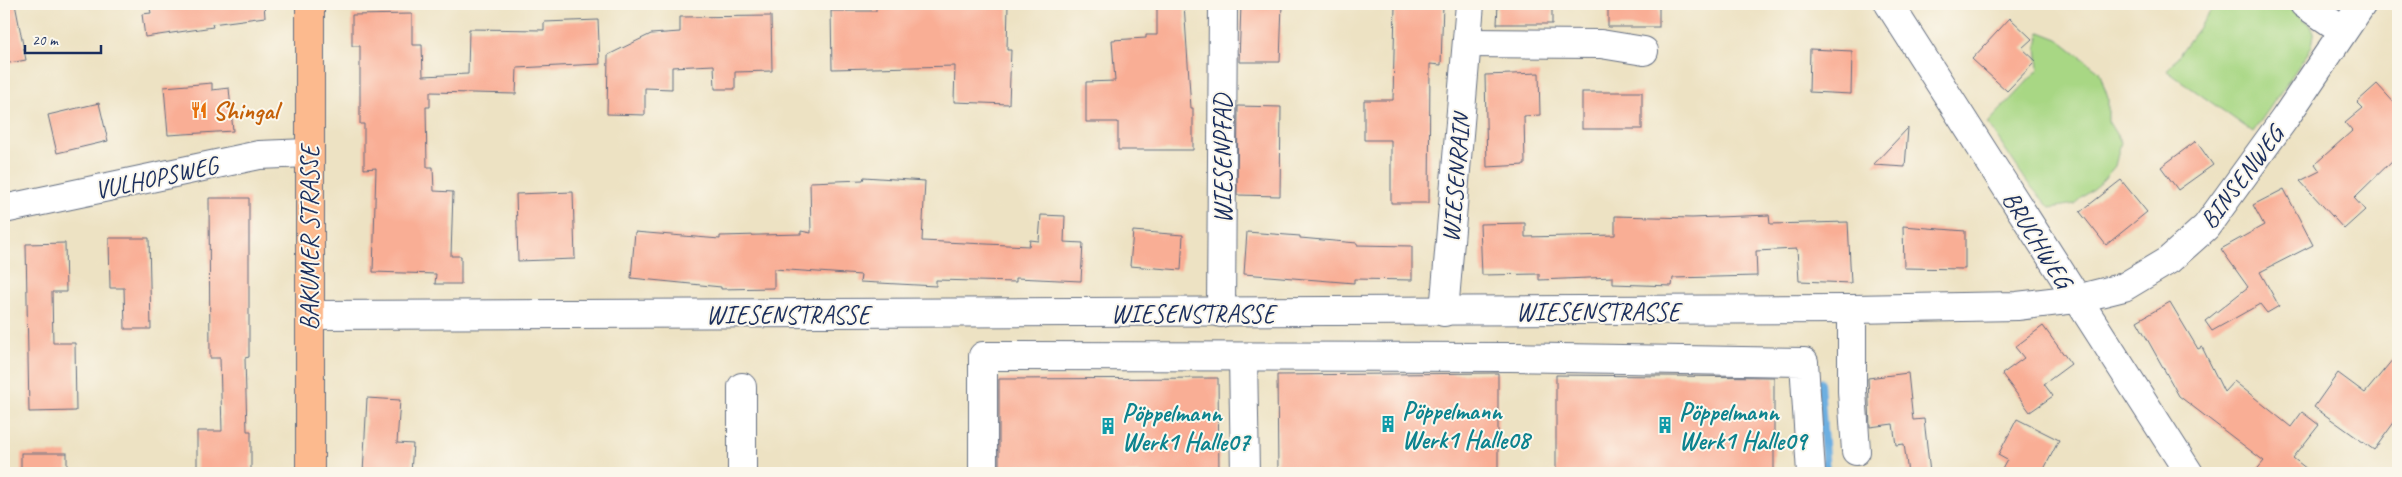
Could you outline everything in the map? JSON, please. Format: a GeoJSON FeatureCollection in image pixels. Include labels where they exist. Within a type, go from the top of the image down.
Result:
{"type":"FeatureCollection","features":[{"type":"Feature","properties":{"kind":"main road","name":"BAKUMER STRASSE"},"geometry":{"type":"LineString","coordinates":[[310,4],[308,153],[310,473]]}},
{"type":"Feature","properties":{"kind":"street","name":"WIESENPFAD"},"geometry":{"type":"LineString","coordinates":[[1221,313],[1223,4]]}},
{"type":"Feature","properties":{"kind":"street","name":"WIESENRAIN"},"geometry":{"type":"LineString","coordinates":[[1444,312],[1470,4]]}},
{"type":"Feature","properties":{"kind":"street","name":"BRUCHWEG"},"geometry":{"type":"LineString","coordinates":[[1889,4],[2188,473]]}},
{"type":"Feature","properties":{"kind":"street"},"geometry":{"type":"LineString","coordinates":[[2304,4],[2342,30]]}},
{"type":"Feature","properties":{"kind":"street","name":"BINSENWEG"},"geometry":{"type":"LineString","coordinates":[[2076,299],[2124,287],[2169,260],[2206,228],[2285,118],[2342,30],[2362,4]]}},
{"type":"Feature","properties":{"kind":"street"},"geometry":{"type":"LineString","coordinates":[[1467,43],[1601,44],[1644,51]]}},
{"type":"Feature","properties":{"kind":"street","name":"VULHOPSWEG"},"geometry":{"type":"LineString","coordinates":[[4,209],[259,155],[308,153]]}},
{"type":"Feature","properties":{"kind":"street","name":"WIESENSTRASSE"},"geometry":{"type":"LineString","coordinates":[[310,315],[1221,313],[1852,309],[2017,306],[2076,299]]}},
{"type":"Feature","properties":{"kind":"street"},"geometry":{"type":"LineString","coordinates":[[1852,309],[1852,391],[1856,451]]}},
{"type":"Feature","properties":{"kind":"street"},"geometry":{"type":"LineString","coordinates":[[983,473],[983,356],[1243,358],[1510,357],[1804,362],[1811,473]]}},
{"type":"Feature","properties":{"kind":"street"},"geometry":{"type":"LineString","coordinates":[[1243,358],[1245,473]]}},
{"type":"Feature","properties":{"kind":"street"},"geometry":{"type":"LineString","coordinates":[[742,387],[742,473]]}},
{"type":"Feature","properties":{"kind":"green space"},"geometry":{"type":"Polygon","coordinates":[[[2216,4],[2283,4],[2309,23],[2314,34],[2312,47],[2253,132],[2167,71],[2216,4]]]}},
{"type":"Feature","properties":{"kind":"green space"},"geometry":{"type":"Polygon","coordinates":[[[2040,32],[2058,39],[2099,71],[2108,98],[2108,121],[2121,142],[2115,166],[2102,181],[2075,204],[2050,208],[2027,182],[1988,123],[2039,69],[2037,46],[2040,32]]]}},
{"type":"Feature","properties":{"kind":"building"},"geometry":{"type":"Polygon","coordinates":[[[4,4],[15,4],[26,60],[4,64],[4,4]]]}},
{"type":"Feature","properties":{"kind":"building"},"geometry":{"type":"Polygon","coordinates":[[[149,4],[264,4],[265,17],[212,24],[213,27],[145,37],[142,14],[151,13],[149,4]]]}},
{"type":"Feature","properties":{"kind":"building"},"geometry":{"type":"Polygon","coordinates":[[[876,4],[1008,4],[1007,50],[1011,50],[1009,104],[954,102],[955,66],[832,69],[831,11],[876,11],[876,4]]]}},
{"type":"Feature","properties":{"kind":"building"},"geometry":{"type":"Polygon","coordinates":[[[1157,4],[1184,4],[1191,108],[1193,108],[1193,150],[1118,150],[1118,122],[1086,122],[1086,82],[1115,81],[1112,40],[1146,38],[1146,35],[1157,35],[1157,4]]]}},
{"type":"Feature","properties":{"kind":"building"},"geometry":{"type":"Polygon","coordinates":[[[1241,4],[1282,4],[1280,62],[1239,62],[1241,4]]]}},
{"type":"Feature","properties":{"kind":"building"},"geometry":{"type":"Polygon","coordinates":[[[1395,4],[1443,4],[1441,65],[1430,64],[1429,203],[1391,203],[1391,140],[1364,140],[1364,100],[1393,100],[1395,4]]]}},
{"type":"Feature","properties":{"kind":"building"},"geometry":{"type":"Polygon","coordinates":[[[1498,4],[1552,4],[1552,24],[1497,24],[1498,4]]]}},
{"type":"Feature","properties":{"kind":"building"},"geometry":{"type":"Polygon","coordinates":[[[1608,4],[1659,4],[1659,27],[1608,27],[1608,4]]]}},
{"type":"Feature","properties":{"kind":"building"},"geometry":{"type":"Polygon","coordinates":[[[412,14],[412,45],[422,45],[423,76],[468,74],[469,29],[544,30],[544,22],[598,20],[600,64],[517,68],[516,94],[430,92],[430,107],[426,107],[427,167],[433,167],[434,191],[453,192],[451,256],[461,256],[461,284],[435,284],[436,274],[373,272],[376,168],[364,169],[364,124],[360,124],[360,46],[352,46],[352,15],[412,14]]]}},
{"type":"Feature","properties":{"kind":"building"},"geometry":{"type":"Polygon","coordinates":[[[771,16],[772,71],[735,72],[735,89],[715,89],[714,65],[672,67],[672,89],[645,88],[645,115],[607,114],[608,55],[651,34],[680,32],[680,17],[771,16]]]}},
{"type":"Feature","properties":{"kind":"building"},"geometry":{"type":"Polygon","coordinates":[[[2010,18],[2032,39],[2022,48],[2036,61],[2007,91],[1972,59],[2010,18]]]}},
{"type":"Feature","properties":{"kind":"building"},"geometry":{"type":"Polygon","coordinates":[[[1810,49],[1852,51],[1851,94],[1809,92],[1810,49]]]}},
{"type":"Feature","properties":{"kind":"building"},"geometry":{"type":"Polygon","coordinates":[[[1539,73],[1540,115],[1524,116],[1525,165],[1487,167],[1485,75],[1539,73]]]}},
{"type":"Feature","properties":{"kind":"building","name":"Shingal"},"geometry":{"type":"Polygon","coordinates":[[[212,83],[212,90],[229,88],[233,131],[168,135],[164,87],[212,83]]]}},
{"type":"Feature","properties":{"kind":"building"},"geometry":{"type":"Polygon","coordinates":[[[2377,84],[2398,107],[2398,155],[2354,198],[2365,210],[2344,229],[2300,181],[2320,171],[2315,164],[2352,131],[2345,123],[2363,108],[2357,102],[2377,84]]]}},
{"type":"Feature","properties":{"kind":"building"},"geometry":{"type":"Polygon","coordinates":[[[1582,92],[1642,92],[1642,129],[1582,129],[1582,92]]]}},
{"type":"Feature","properties":{"kind":"building"},"geometry":{"type":"Polygon","coordinates":[[[99,103],[108,141],[57,153],[48,115],[99,103]]]}},
{"type":"Feature","properties":{"kind":"building"},"geometry":{"type":"Polygon","coordinates":[[[1238,106],[1281,107],[1280,196],[1237,195],[1238,106]]]}},
{"type":"Feature","properties":{"kind":"building"},"geometry":{"type":"Polygon","coordinates":[[[1908,128],[1905,167],[1873,165],[1908,128]]]}},
{"type":"Feature","properties":{"kind":"building"},"geometry":{"type":"Polygon","coordinates":[[[2196,141],[2213,165],[2178,190],[2161,167],[2196,141]]]}},
{"type":"Feature","properties":{"kind":"building"},"geometry":{"type":"Polygon","coordinates":[[[864,177],[925,181],[922,241],[1029,246],[1030,240],[1039,241],[1041,215],[1065,216],[1064,242],[1083,243],[1081,281],[1016,278],[1016,282],[936,280],[936,286],[860,282],[861,275],[774,269],[774,288],[721,289],[721,287],[631,278],[635,232],[720,239],[720,236],[801,234],[801,231],[811,233],[810,182],[863,180],[864,177]]]}},
{"type":"Feature","properties":{"kind":"building"},"geometry":{"type":"Polygon","coordinates":[[[2121,180],[2147,212],[2106,245],[2080,212],[2121,180]]]}},
{"type":"Feature","properties":{"kind":"building"},"geometry":{"type":"Polygon","coordinates":[[[2284,189],[2313,245],[2260,272],[2279,306],[2267,313],[2260,304],[2212,331],[2205,321],[2248,287],[2221,249],[2264,225],[2253,205],[2284,189]]]}},
{"type":"Feature","properties":{"kind":"building"},"geometry":{"type":"Polygon","coordinates":[[[573,192],[575,259],[518,261],[516,194],[573,192]]]}},
{"type":"Feature","properties":{"kind":"building"},"geometry":{"type":"Polygon","coordinates":[[[209,198],[249,198],[249,357],[245,358],[247,431],[251,431],[251,473],[197,473],[197,431],[222,431],[220,358],[210,358],[209,198]]]}},
{"type":"Feature","properties":{"kind":"building"},"geometry":{"type":"Polygon","coordinates":[[[1769,215],[1770,224],[1848,222],[1851,283],[1799,281],[1797,249],[1756,251],[1757,276],[1673,278],[1672,286],[1613,284],[1613,277],[1539,280],[1539,274],[1482,275],[1480,224],[1525,223],[1525,237],[1615,235],[1615,216],[1692,218],[1769,215]]]}},
{"type":"Feature","properties":{"kind":"building"},"geometry":{"type":"Polygon","coordinates":[[[1903,226],[1965,231],[1965,269],[1904,268],[1903,226]]]}},
{"type":"Feature","properties":{"kind":"building"},"geometry":{"type":"Polygon","coordinates":[[[1133,231],[1183,235],[1181,270],[1130,266],[1133,231]]]}},
{"type":"Feature","properties":{"kind":"building"},"geometry":{"type":"Polygon","coordinates":[[[1247,232],[1300,236],[1300,238],[1357,243],[1357,245],[1412,246],[1412,280],[1354,279],[1354,283],[1244,274],[1247,232]]]}},
{"type":"Feature","properties":{"kind":"building"},"geometry":{"type":"Polygon","coordinates":[[[109,238],[149,238],[151,329],[125,329],[124,288],[110,288],[109,238]]]}},
{"type":"Feature","properties":{"kind":"building"},"geometry":{"type":"Polygon","coordinates":[[[65,243],[66,292],[52,292],[53,343],[75,343],[76,411],[29,412],[26,244],[65,243]]]}},
{"type":"Feature","properties":{"kind":"building"},"geometry":{"type":"Polygon","coordinates":[[[2170,302],[2198,349],[2202,347],[2224,392],[2234,381],[2291,427],[2302,412],[2319,425],[2293,458],[2312,473],[2254,473],[2264,461],[2179,396],[2137,321],[2170,302]]]}},
{"type":"Feature","properties":{"kind":"building"},"geometry":{"type":"Polygon","coordinates":[[[2043,326],[2071,364],[2044,384],[2053,396],[2030,412],[2002,374],[2024,358],[2015,347],[2043,326]]]}},
{"type":"Feature","properties":{"kind":"building"},"geometry":{"type":"Polygon","coordinates":[[[2398,353],[2398,417],[2374,450],[2314,407],[2338,373],[2365,393],[2398,353]]]}},
{"type":"Feature","properties":{"kind":"building","name":"Pöppelmann Werk1 Halle08"},"geometry":{"type":"Polygon","coordinates":[[[1498,373],[1498,473],[1278,473],[1277,375],[1498,373]]]}},
{"type":"Feature","properties":{"kind":"building"},"geometry":{"type":"Polygon","coordinates":[[[1908,373],[1913,420],[1924,419],[1930,473],[1908,473],[1904,444],[1896,445],[1893,424],[1870,427],[1868,378],[1908,373]]]}},
{"type":"Feature","properties":{"kind":"building","name":"Pöppelmann Werk1 Halle09"},"geometry":{"type":"Polygon","coordinates":[[[1556,375],[1774,377],[1774,473],[1556,473],[1556,375]]]}},
{"type":"Feature","properties":{"kind":"building","name":"Pöppelmann Werk1 Halle07"},"geometry":{"type":"Polygon","coordinates":[[[1218,378],[1219,473],[999,473],[999,379],[1218,378]]]}},
{"type":"Feature","properties":{"kind":"building"},"geometry":{"type":"Polygon","coordinates":[[[367,398],[400,400],[397,443],[413,444],[411,473],[363,473],[367,398]]]}},
{"type":"Feature","properties":{"kind":"building"},"geometry":{"type":"Polygon","coordinates":[[[2017,419],[2059,440],[2042,473],[2000,473],[2007,460],[1998,455],[2017,419]]]}},
{"type":"Feature","properties":{"kind":"building"},"geometry":{"type":"Polygon","coordinates":[[[21,453],[67,453],[67,473],[21,473],[21,453]]]}},
{"type":"Feature","properties":{"kind":"waterway"},"geometry":{"type":"LineString","coordinates":[[1820,382],[1826,473]]}},
{"type":"Feature","properties":{"kind":"place","name":"Shingal"},"geometry":{"type":"Point","coordinates":[199,110]}},
{"type":"Feature","properties":{"kind":"place","name":"Pöppelmann Werk1 Halle08"},"geometry":{"type":"Point","coordinates":[1388,424]}},
{"type":"Feature","properties":{"kind":"place","name":"Pöppelmann Werk1 Halle09"},"geometry":{"type":"Point","coordinates":[1665,425]}},
{"type":"Feature","properties":{"kind":"place","name":"Pöppelmann Werk1 Halle07"},"geometry":{"type":"Point","coordinates":[1108,426]}}]}
